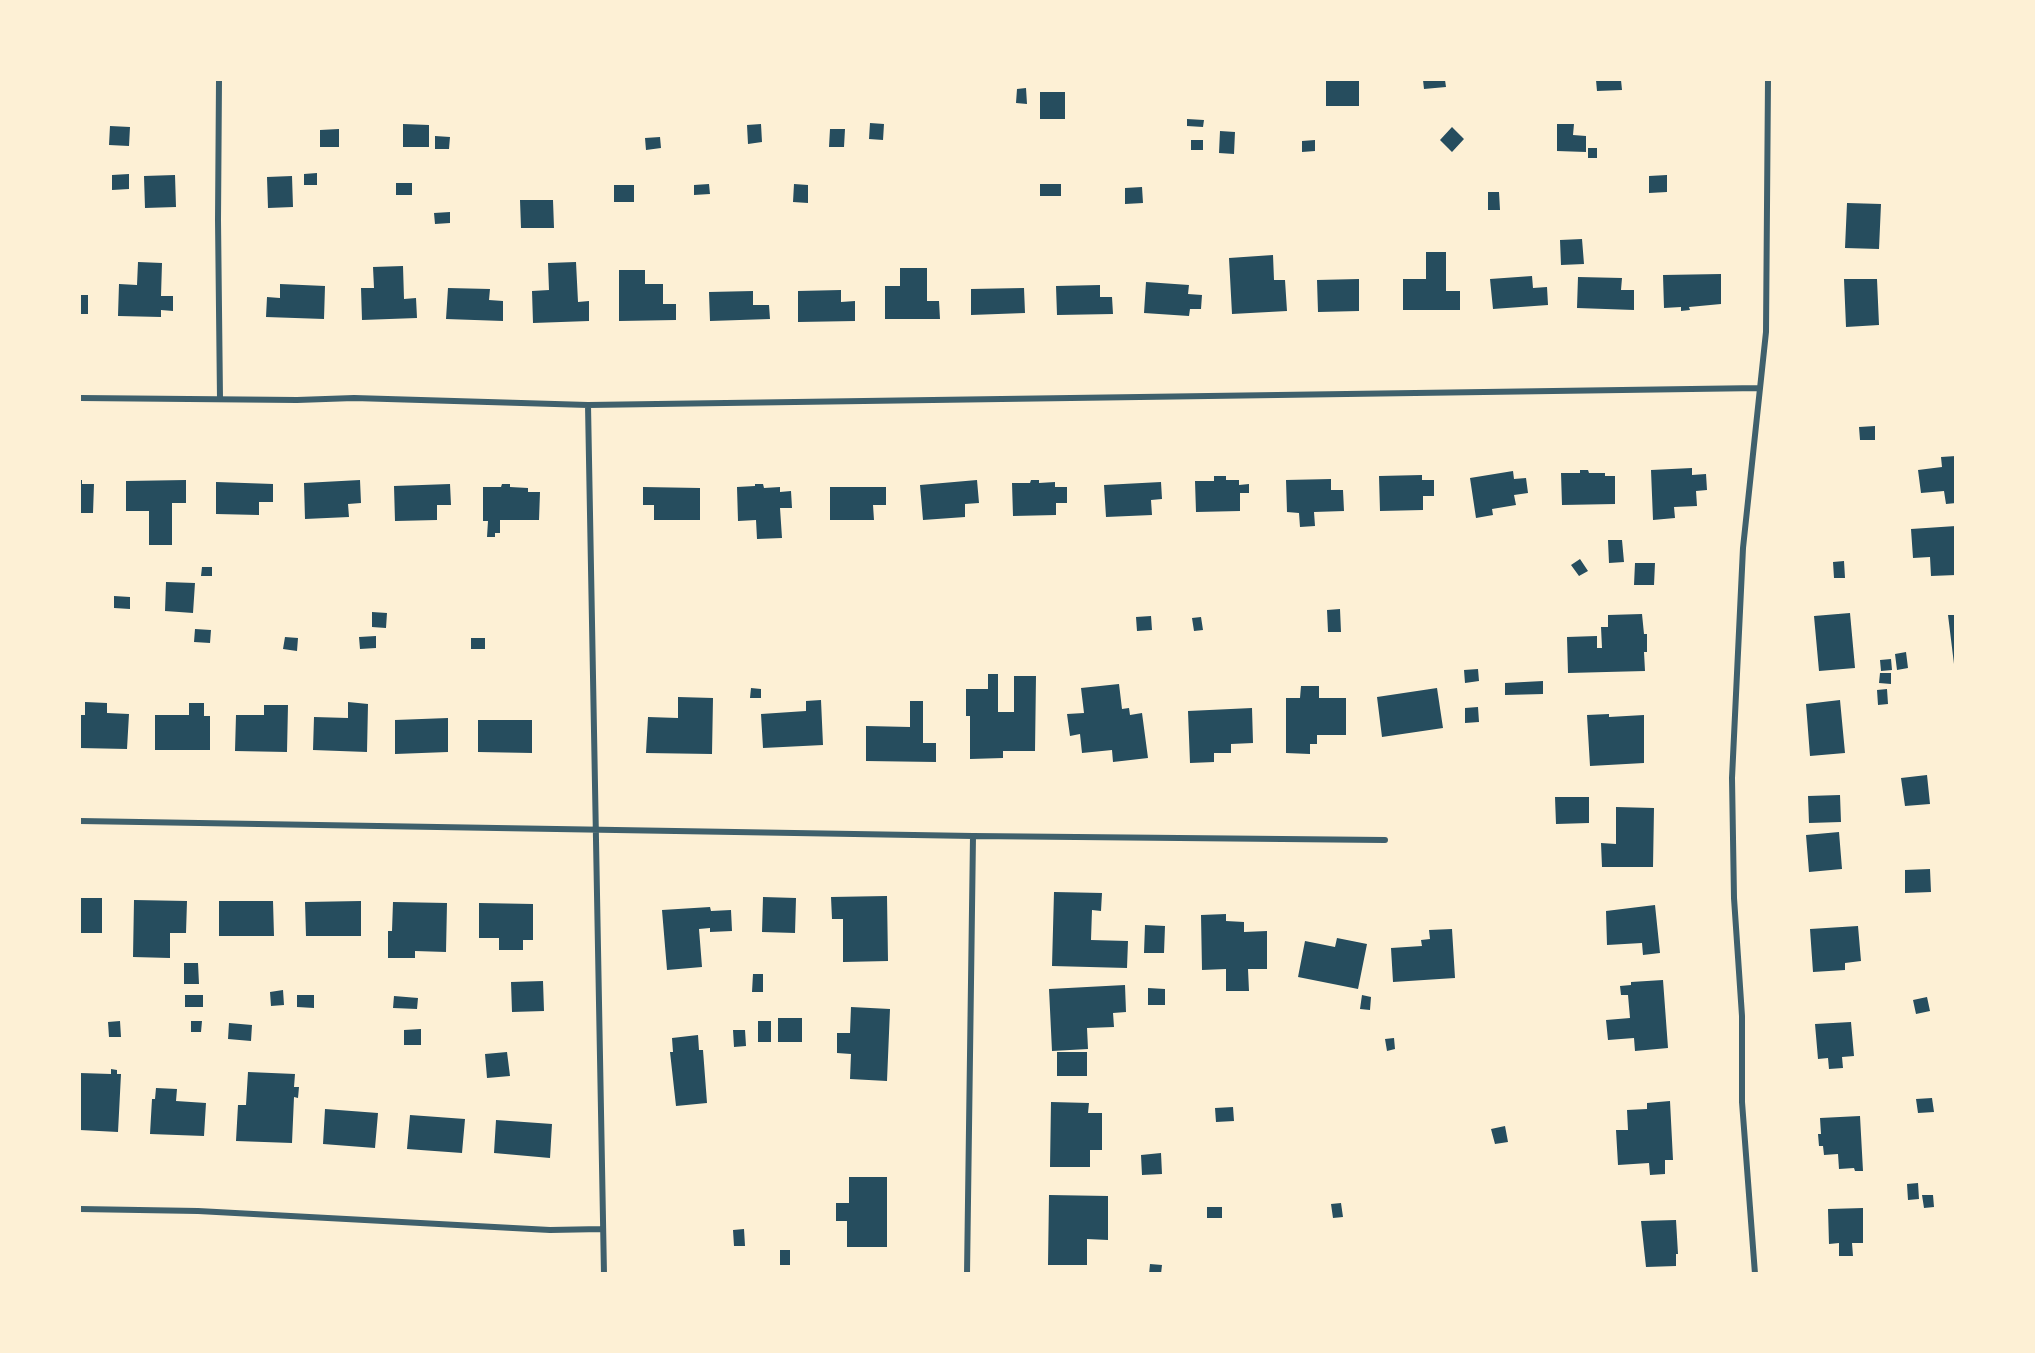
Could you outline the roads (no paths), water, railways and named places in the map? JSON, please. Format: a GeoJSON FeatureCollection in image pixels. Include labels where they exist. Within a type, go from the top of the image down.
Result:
{"type":"FeatureCollection","features":[{"type":"Feature","properties":{"kind":"street"},"geometry":{"type":"LineString","coordinates":[[219,80],[220,399]]}},
{"type":"Feature","properties":{"kind":"street"},"geometry":{"type":"LineString","coordinates":[[1755,1274],[1743,1102],[1742,1016],[1734,898],[1732,778],[1743,548],[1766,332],[1767,80]]}},
{"type":"Feature","properties":{"kind":"street"},"geometry":{"type":"LineString","coordinates":[[80,398],[297,400],[354,398],[588,405],[1760,388]]}},
{"type":"Feature","properties":{"kind":"street"},"geometry":{"type":"LineString","coordinates":[[588,405],[604,1274]]}},
{"type":"Feature","properties":{"kind":"street"},"geometry":{"type":"LineString","coordinates":[[80,821],[595,831],[1385,840]]}},
{"type":"Feature","properties":{"kind":"street"},"geometry":{"type":"LineString","coordinates":[[967,1274],[973,836]]}},
{"type":"Feature","properties":{"kind":"street"},"geometry":{"type":"LineString","coordinates":[[80,1209],[198,1211],[550,1230],[602,1229]]}}]}
